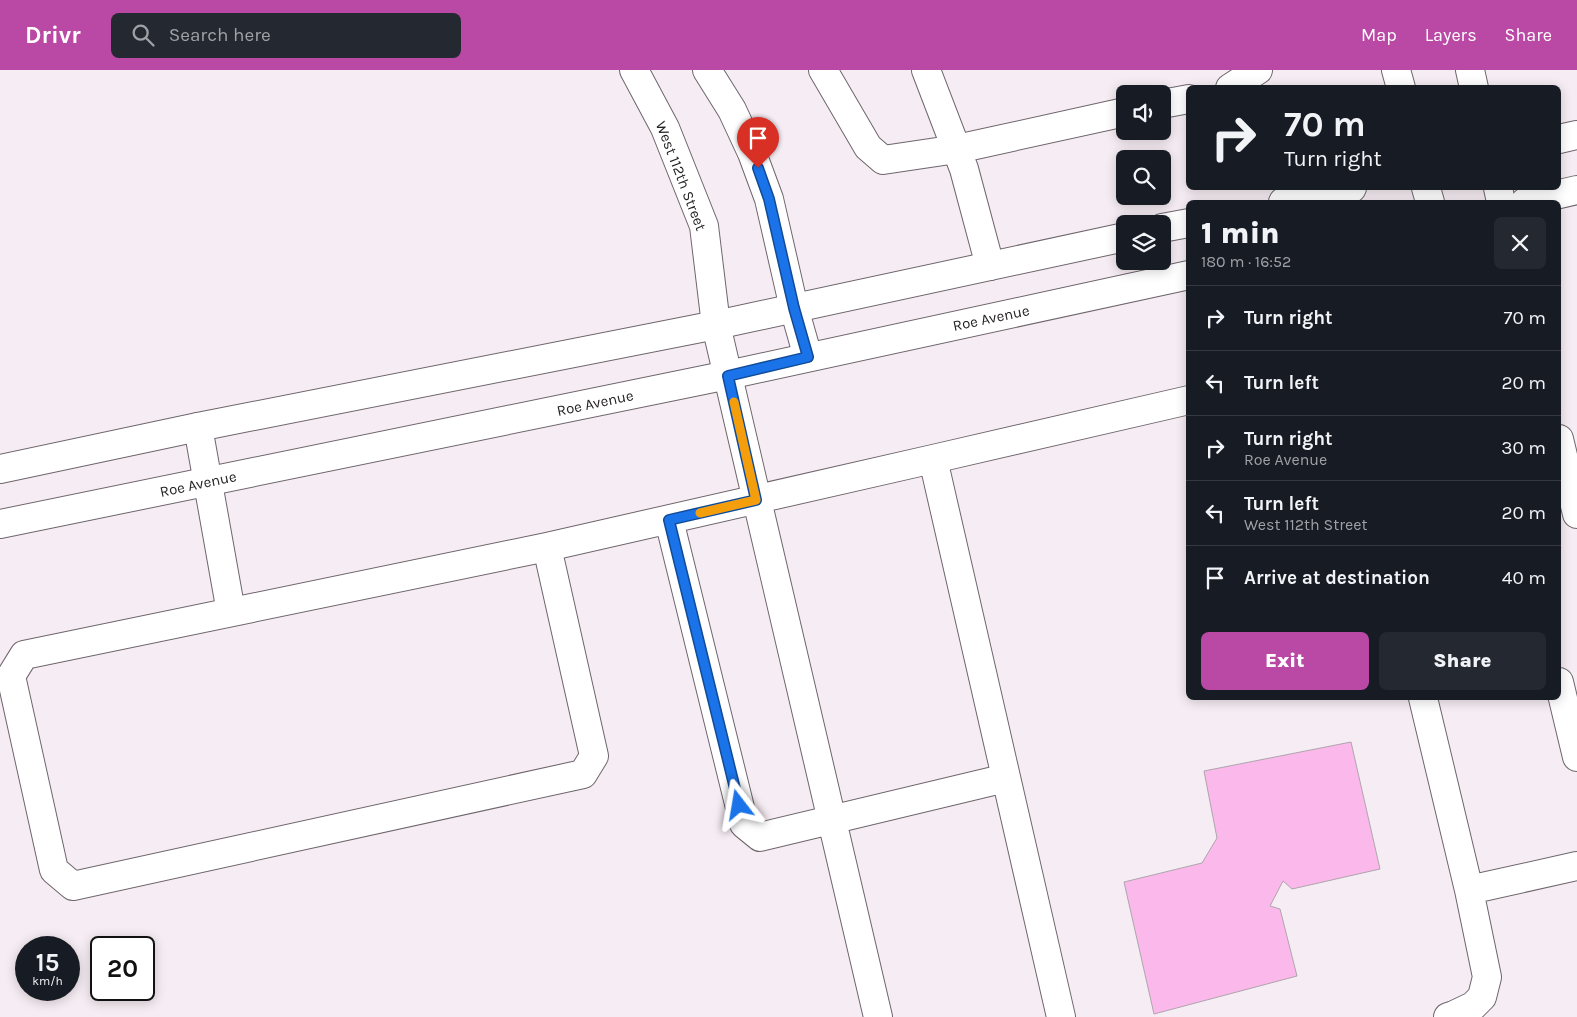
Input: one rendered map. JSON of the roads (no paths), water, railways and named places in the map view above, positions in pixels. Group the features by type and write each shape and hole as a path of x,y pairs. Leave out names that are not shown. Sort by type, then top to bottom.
{"main road":[{"name":"West 112th Street","path":"634,70 665,128 704,226 716,325 878,1017"},
{"path":"706,70 732,110 752,153 769,199 794,308 808,357"},
{"path":"824,70 868,147 883,160 957,149 1116,114"},
{"path":"926,70 964,169 990,266"},
{"path":"1235,85 1258,70"},
{"path":"1396,70 1400,85"},
{"path":"1470,70 1473,85"},
{"path":"1171,102 1186,100"},
{"path":"1561,139 1577,135"},
{"path":"1292,200 1342,190"},
{"path":"1534,200 1577,190"},
{"path":"1171,226 1186,224"},
{"path":"0,469 198,427 716,325 1116,239"},
{"name":"Roe Avenue","path":"0,524 728,376 1186,276"},
{"path":"547,547 594,756 583,774 73,886 54,870 11,676 24,655 547,547 1186,401"},
{"path":"198,427 231,612"},
{"path":"1561,446 1575,498"},
{"path":"933,460 1062,1017"},
{"path":"669,520 744,824 760,837 1006,778"},
{"path":"1561,690 1577,757"},
{"path":"1423,700 1469,890 1487,978 1482,997 1474,1006 1448,1017"},
{"path":"1469,890 1577,866"}]}
